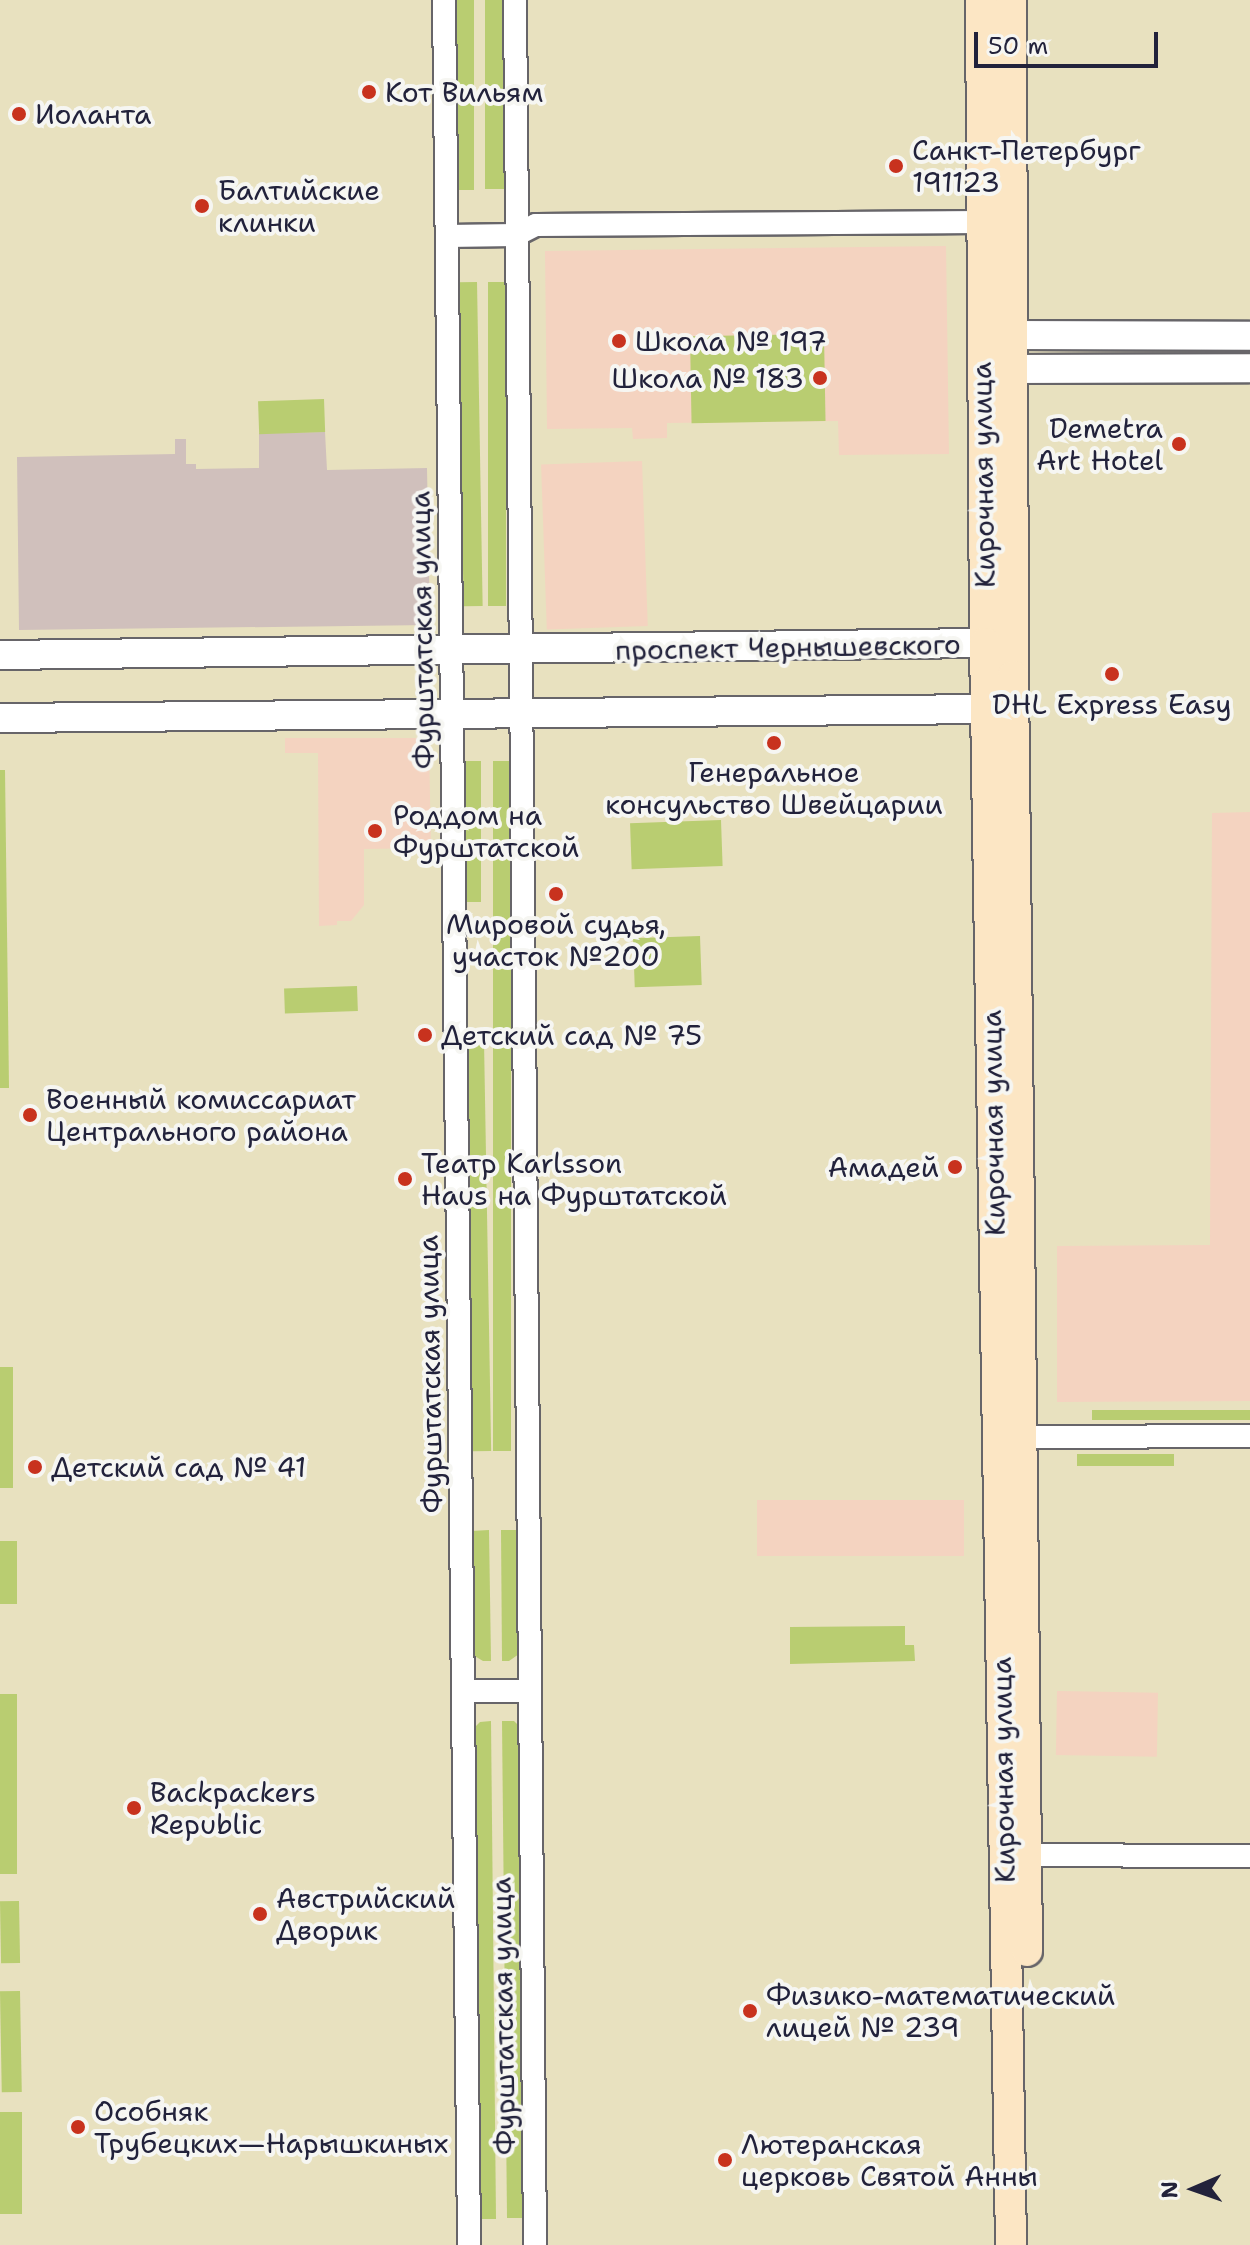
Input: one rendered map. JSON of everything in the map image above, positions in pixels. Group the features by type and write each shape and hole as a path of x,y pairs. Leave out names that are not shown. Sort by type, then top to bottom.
{"main road":[{"name":"Кирочная улица","path":"981,0 986,709 1026,1855 1030,2245"},
{"name":"Кирочная улица","path":"1011,0 1011,2245"}],"street":[{"name":"Фурштатская улица","path":"444,0 469,2245"},
{"name":"Фурштатская улица","path":"515,0 535,2245"},
{"path":"447,236 516,235 536,225 981,222"},
{"path":"982,353 1013,335 1250,336"},
{"path":"982,353 1013,369 1250,368"},
{"name":"проспект Чернышевского","path":"0,655 453,652 985,643 1013,676"},
{"path":"0,718 986,709 1013,676"},
{"path":"1010,1437 1250,1436"},
{"path":"463,1691 530,1691"},
{"path":"1026,1855 1250,1856"}],"shaded area":[{"path":"946,246 949,454 839,455 838,421 667,423 667,438 633,439 632,428 547,429 545,251"},
{"path":"325,432 327,470 427,468 430,625 19,630 17,457 175,454 175,439 186,439 186,464 196,464 196,469 259,468 259,433"},
{"path":"642,461 648,626 547,629 541,465"},
{"name":"Роддом на Фурштатской","path":"285,738 417,738 429,746 431,848 364,849 364,905 351,921 319,926 318,753 285,753"},
{"path":"1250,812 1250,1401 1057,1402 1057,1246 1210,1245 1212,813"},
{"path":"757,1500 964,1500 964,1556 757,1556"},
{"path":"1057,1691 1158,1693 1157,1757 1056,1755"}],"green space":[{"path":"454,0 474,0 474,190 454,190"},
{"path":"485,0 504,0 504,189 485,189"},
{"path":"458,282 477,282 483,606 464,606"},
{"path":"488,282 506,282 506,606 488,606"},
{"path":"824,334 826,421 692,423 690,336"},
{"path":"324,399 325,432 259,434 258,401"},
{"path":"463,761 481,761 481,902 463,902"},
{"path":"493,761 511,761 511,1451 493,1451"},
{"path":"0,770 5,770 9,1088 0,1088"},
{"path":"721,820 723,866 632,869 630,823"},
{"path":"700,936 702,985 635,987 633,938"},
{"path":"357,986 358,1011 285,1014 284,989"},
{"path":"465,1041 484,1041 491,1451 472,1451"},
{"path":"0,1367 13,1367 13,1488 0,1488"},
{"path":"1092,1410 1250,1410 1250,1420 1092,1420"},
{"path":"1077,1454 1174,1454 1174,1466 1077,1466"},
{"path":"489,1530 491,1661 483,1661 473,1655 471,1531"},
{"path":"501,1530 519,1530 519,1654 509,1661 502,1661"},
{"path":"0,1541 17,1541 17,1604 0,1604"},
{"path":"905,1626 905,1645 914,1645 915,1661 790,1664 790,1627"},
{"path":"0,1694 17,1694 17,1874 0,1874"},
{"path":"491,1721 496,2219 478,2219 474,1728 480,1722"},
{"path":"502,1721 514,1721 520,1727 526,2218 507,2218"},
{"path":"0,1901 19,1901 20,1963 1,1963"},
{"path":"0,1991 20,1991 22,2092 2,2092"},
{"path":"0,2112 22,2112 22,2214 0,2214"}],"place":[{"name":"Кот Вильям","path":"369,92"},
{"name":"Иоланта","path":"19,114"},
{"name":"Санкт-Петербург 191123","path":"896,166"},
{"name":"Балтийские клинки","path":"202,206"},
{"name":"Школа № 197","path":"619,341"},
{"name":"Школа № 183","path":"820,378"},
{"name":"Demetra Art Hotel","path":"1179,444"},
{"name":"DHL Express Easy","path":"1112,674"},
{"name":"Генеральное консульство Швейцарии","path":"774,743"},
{"name":"Роддом на Фурштатской","path":"375,831"},
{"name":"Мировой судья, участок №200","path":"556,894"},
{"name":"Детский сад № 75","path":"425,1035"},
{"name":"Военный комиссариат Центрального района","path":"30,1115"},
{"name":"Амадей","path":"955,1167"},
{"name":"Театр Karlsson Haus на Фурштатской","path":"405,1179"},
{"name":"Детский сад № 41","path":"35,1467"},
{"name":"Backpackers Republic","path":"134,1808"},
{"name":"Австрийский Дворик","path":"260,1914"},
{"name":"Физико-математический лицей № 239","path":"750,2011"},
{"name":"Особняк Трубецких—Нарышкиных","path":"78,2127"},
{"name":"Лютеранская церковь Святой Анны","path":"725,2160"}]}
